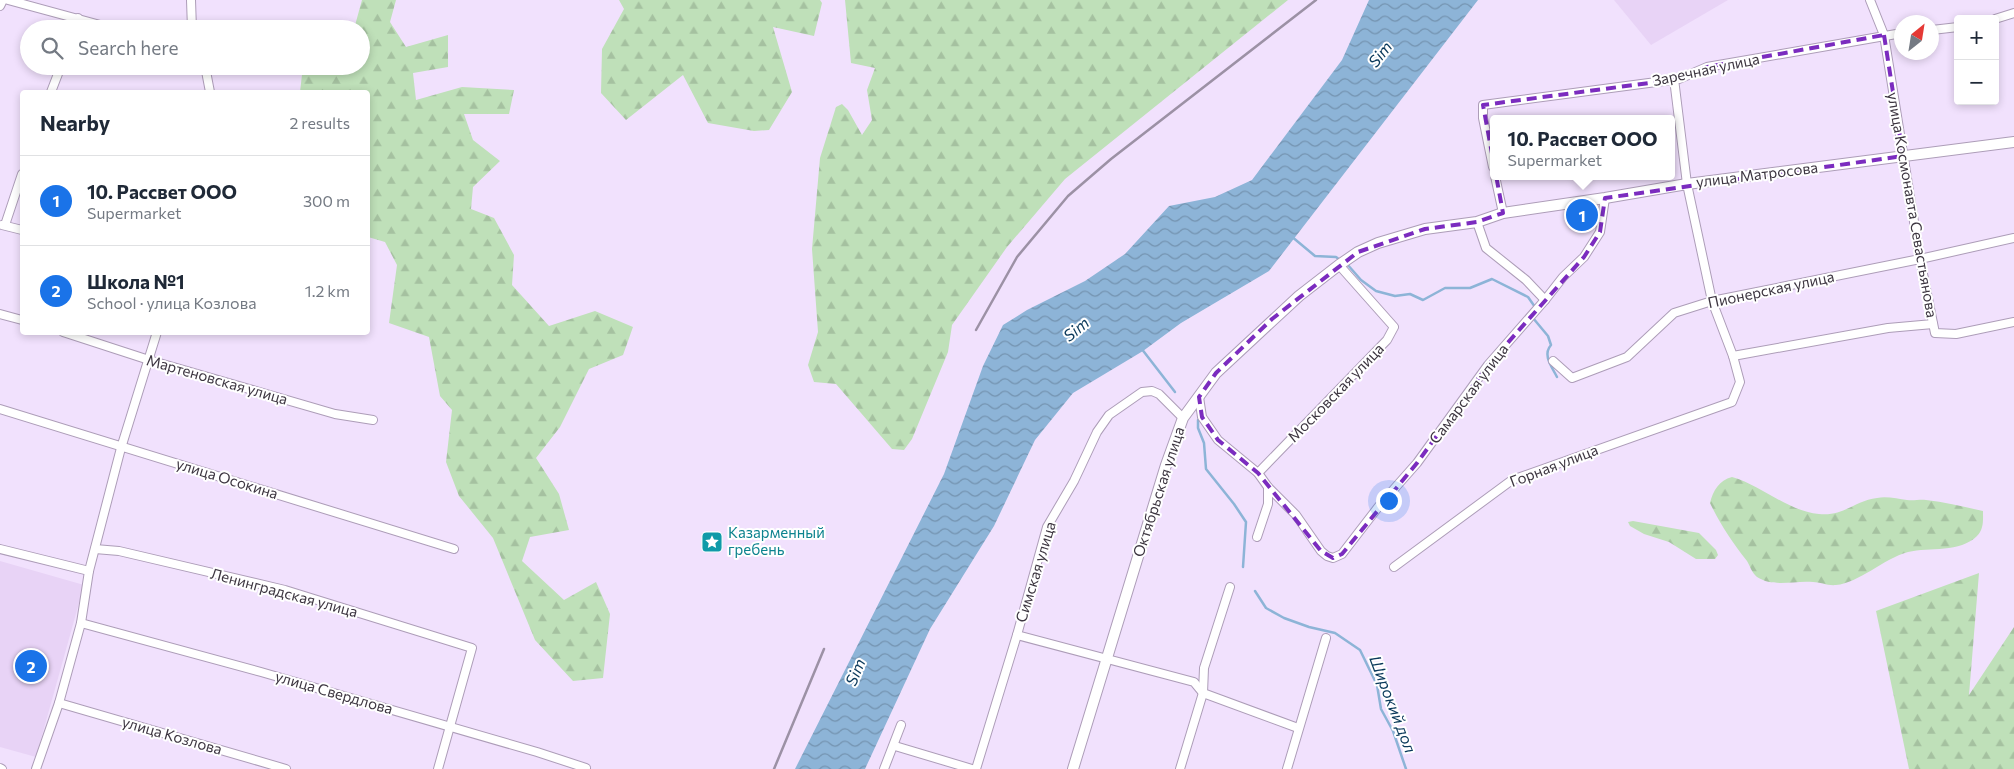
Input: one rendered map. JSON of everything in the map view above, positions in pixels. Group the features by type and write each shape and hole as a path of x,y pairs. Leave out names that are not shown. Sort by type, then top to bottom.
{"main road":[{"name":"улица Матросова","path":"1358,252 1378,243 1424,229 1478,222 1503,212 1605,198 1687,184 2014,142"},
{"name":"Октябрьская улица","path":"1073,769 1166,465 1183,418 1216,373 1236,352 1299,296 1358,252"}],"street":[{"path":"0,6 3,0"},
{"path":"8,0 85,20"},
{"path":"191,0 192,20"},
{"name":"улица Космонавта Севастьянова","path":"1870,0 1884,35 1920,259 1935,333 1956,334 2014,322"},
{"path":"1999,18 2014,13"},
{"path":"1939,29 1954,27"},
{"name":"Заречная улица","path":"1490,152 1483,118 1483,105 1674,79 1707,67 1894,34"},
{"path":"52,90 57,75"},
{"path":"207,75 210,90"},
{"path":"1674,79 1687,184 1712,300 1734,356 1888,328 1933,324"},
{"path":"20,179 3,225 20,229"},
{"path":"1496,180 1503,212"},
{"name":"Самарская улица","path":"1268,487 1296,515 1321,551 1333,558 1342,554 1379,506 1417,463 1488,364 1563,277 1584,257 1600,232 1605,198"},
{"path":"1478,222 1486,248 1526,280 1545,300"},
{"name":"Пионерская улица","path":"1552,361 1572,378 1627,357 1674,313 1712,300 1920,259 2014,238"},
{"name":"Московская улица","path":"1258,473 1387,340 1394,328 1339,265"},
{"path":"0,314 20,319"},
{"name":"Мартеновская улица","path":"72,335 150,360 335,414 373,420"},
{"path":"36,769 59,704 80,623 89,571 121,448 156,335"},
{"name":"Горная улица","path":"1394,567 1512,480 1732,402 1740,382 1734,356"},
{"name":"Симская улица","path":"974,769 1017,635 1047,527 1074,481 1096,432 1108,415 1142,392 1152,391 1159,394 1183,418"},
{"path":"1199,396 1202,417 1218,440 1258,473 1268,487 1268,504 1257,536"},
{"name":"улица Осокина","path":"0,409 121,448 454,549"},
{"path":"0,549 89,571"},
{"name":"Ленинградская улица","path":"95,549 119,551 285,590 472,648 450,727"},
{"path":"1180,769 1203,693 1204,668 1230,587"},
{"name":"улица Свердлова","path":"80,623 261,672 586,768"},
{"path":"1017,635 1194,682 1203,693 1298,728"},
{"path":"1287,769 1326,638"},
{"name":"улица Козлова","path":"59,704 286,769"},
{"path":"884,769 895,746 901,725"},
{"path":"438,769 450,727"},
{"path":"895,746 974,769"}],"highlighted area":[{"path":"1884,35 1903,156 1605,198 1600,232 1584,257 1488,365 1417,463 1342,554 1333,558 1321,551 1258,473 1218,440 1202,417 1199,397 1216,373 1272,319 1358,252 1425,229 1477,222 1503,213 1483,105 1679,79 1707,67"}],"shaded area":[{"path":"1614,0 1728,0 1651,45"},
{"path":"0,561 84,585 36,757 0,747"}],"green space":[{"path":"362,0 396,0 390,22 406,47 448,35 448,67 413,73 416,100 462,87 514,90 509,114 464,114 473,140 500,161 473,187 471,209 494,218 514,255 512,285 549,326 595,311 633,327 623,355 589,369 560,427 536,458 559,494 569,530 530,537 522,561 564,600 596,582 610,614 603,678 573,681 535,640 493,538 459,496 446,462 452,410 440,396 429,337 389,323 397,265 385,242 370,238 370,90 300,90 302,75 370,75 370,20 356,20"},
{"path":"619,0 820,0 822,3 814,36 773,27 792,92 769,130 754,131 708,123 683,75 626,120 601,93 602,49 624,9"},
{"path":"845,0 1288,0 1065,179 1007,247 952,325 948,352 912,439 904,450 892,449 836,384 814,382 808,365 818,332 812,249 820,158 836,107 842,104 848,110 862,135 872,120 867,90 875,68 851,63"},
{"path":"1732,477 1807,512 1819,514 1835,513 1869,499 1889,497 1947,503 1983,511 1983,524 1977,536 1962,545 1908,552 1845,583 1833,585 1816,582 1770,582 1754,574 1722,526 1710,503 1717,487 1727,478"},
{"path":"1633,521 1699,533 1716,550 1718,555 1715,559 1696,559 1669,542 1644,534 1630,526 1628,522"},
{"path":"1979,573 1969,695 2014,627 2014,769 1909,769 1876,611"}],"water":[{"name":"Sim","path":"1369,0 1478,0 1269,271 1181,323 1143,351 1073,393 1035,440 994,526 930,629 865,769 795,769 944,474 983,366 1003,325 1027,310 1085,281 1125,254 1169,206 1215,197 1252,180 1342,60"}],"waterway":[{"path":"1291,236 1315,256 1336,257 1340,260"},
{"path":"1347,264 1361,280 1376,291 1395,296 1410,294 1423,300 1445,288 1470,288 1492,279 1528,297 1535,307 1534,309"},
{"path":"1533,318 1548,336 1551,345 1547,353 1557,377"},
{"path":"1141,348 1175,392"},
{"path":"1198,420 1198,428 1204,443 1206,469 1246,522 1243,567"},
{"name":"Широкий дол","path":"1255,591 1266,608 1284,618 1309,627 1335,633 1360,650 1377,685 1381,709 1393,731 1406,769"}],"railway":[{"path":"976,330 1017,257 1068,196 1111,159 1316,0"},
{"path":"774,769 824,649"}],"place":[{"name":"10. Рассвет ООО","path":"1582,215"},
{"name":"Казарменный гребень","path":"712,542"},
{"name":"Школа №1","path":"31,666"}]}
